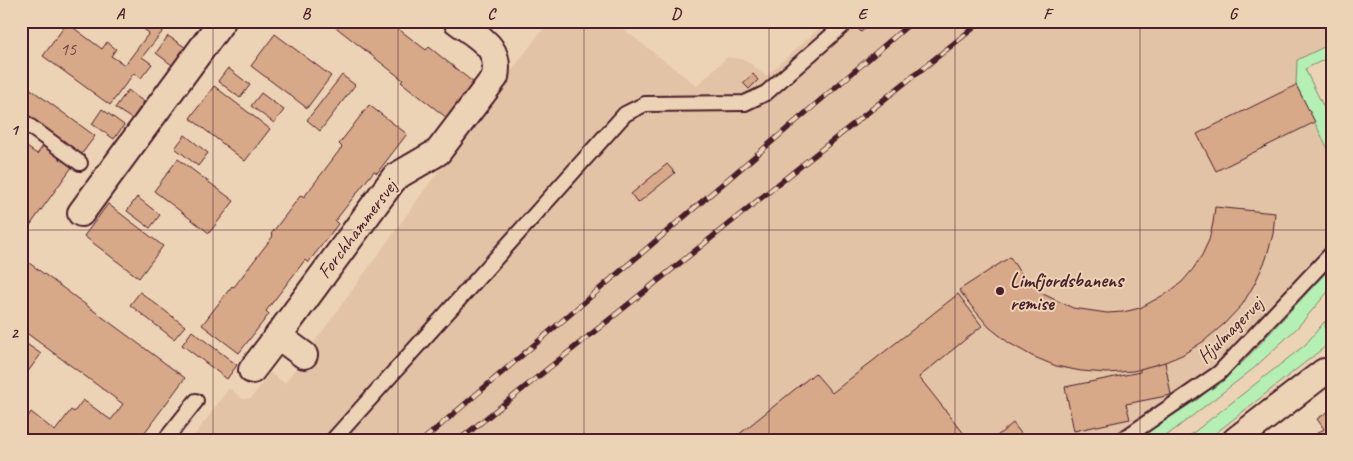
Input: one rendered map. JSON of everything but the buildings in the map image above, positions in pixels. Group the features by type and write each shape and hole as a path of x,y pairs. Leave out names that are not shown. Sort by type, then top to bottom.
{"street":[{"path":"82,213 222,21"},
{"name":"Forchhammersvej","path":"252,370 394,177 438,152 495,77 498,66 495,54 487,45 457,21"},
{"path":"278,336 304,355"},
{"path":"1248,436 1324,372"}],"lane":[{"path":"333,440 625,114 646,104 745,103 766,93 848,21"},
{"path":"21,120 80,163"},
{"name":"Hjulmagervej","path":"1122,440 1219,373 1332,253"},
{"path":"165,440 196,400"}],"shaded area":[{"path":"549,21 613,21 697,86 727,57 746,60 766,76 827,21 1332,21 1332,43 1297,60 1332,130 1332,266 1231,373 1198,399 1135,440 191,440 229,388 243,399 251,398 270,373 285,383"}],"green space":[{"path":"1332,43 1332,56 1305,69 1332,124 1332,157 1296,85 1297,60"},
{"path":"1332,266 1332,287 1297,328 1253,369 1161,440 1135,440 1198,399 1243,362"},
{"path":"1325,321 1326,346 1207,440 1184,440 1305,345"}],"railway":[{"path":"423,440 913,21"},
{"path":"459,440 982,21"}],"place":[{"name":"Limfjordsbanens remise","path":"1000,291"}]}
